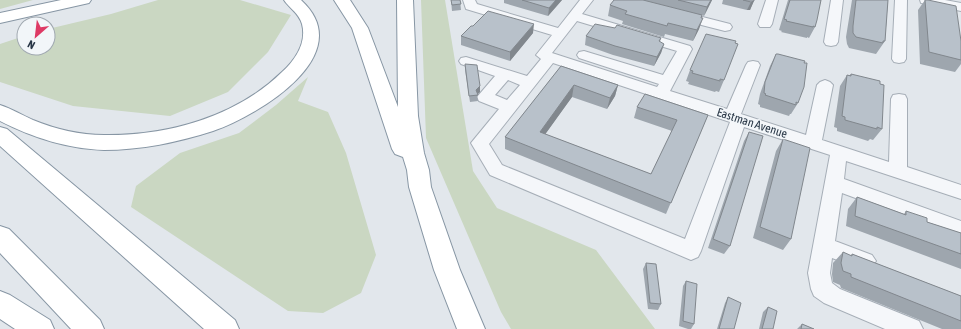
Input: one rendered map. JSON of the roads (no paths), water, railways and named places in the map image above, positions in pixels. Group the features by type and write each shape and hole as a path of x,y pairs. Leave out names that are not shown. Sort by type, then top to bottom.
{"highway":[{"path":"0,17 77,1 90,0"},
{"path":"0,112 30,127 56,136 118,143 175,135 218,121 238,113 258,102 276,89 301,63 312,39 311,28 308,17 300,6 292,0"},
{"path":"342,0 360,28 412,173 420,187"},
{"path":"405,0 408,116 413,153 418,170 420,187 446,270 471,329"},
{"path":"0,134 224,329"},
{"path":"0,236 90,329"},
{"path":"0,304 40,329"}],"street":[{"path":"470,0 471,6 561,33"},
{"path":"587,0 561,33 530,83 480,143 496,170 691,251 753,65"},
{"path":"765,24 772,0"},
{"path":"830,42 837,0"},
{"path":"899,59 901,0"},
{"path":"926,0 961,7"},
{"path":"666,12 725,27"},
{"path":"574,16 685,49 664,88 584,55"},
{"name":"Eastman Avenue","path":"547,56 664,88 736,118 961,192"},
{"path":"466,61 530,83"},
{"path":"505,74 485,97 510,107"},
{"path":"813,143 825,85"},
{"path":"898,171 899,99"},
{"path":"839,152 824,246 818,273 822,289 832,296 911,329"},
{"path":"834,183 961,229"},
{"path":"824,246 882,268"}]}
